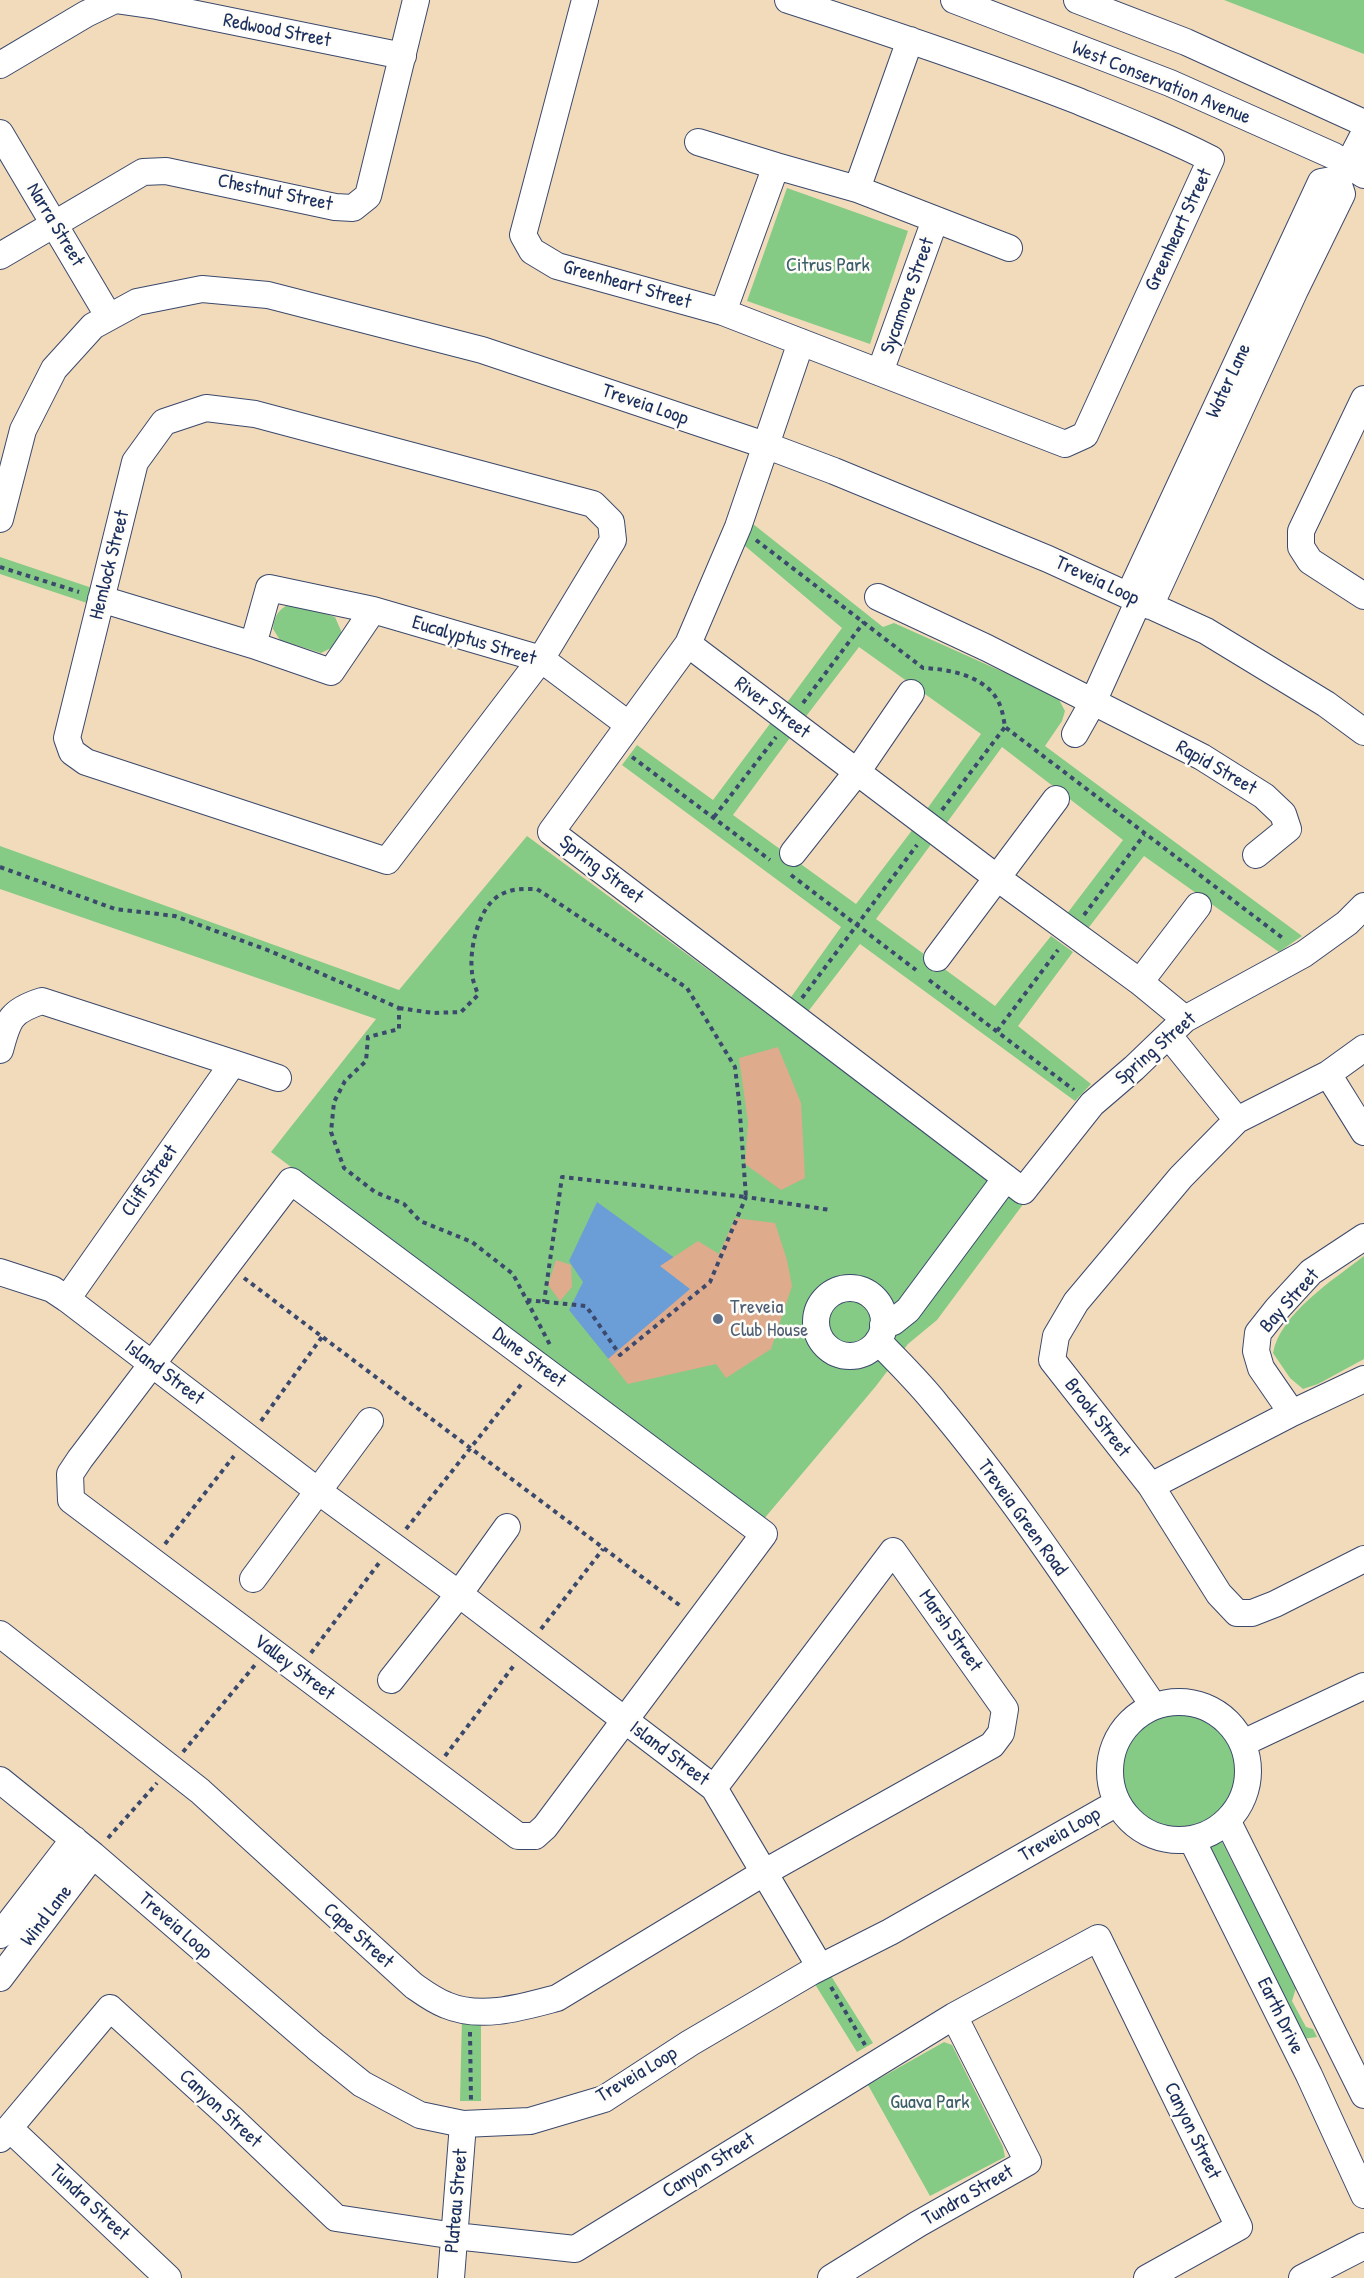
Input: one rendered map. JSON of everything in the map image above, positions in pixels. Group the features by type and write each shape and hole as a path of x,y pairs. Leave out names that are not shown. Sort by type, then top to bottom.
{"street":[{"name":"Redwood Street","path":"0,65 115,0 157,6 403,56"},
{"name":"Chestnut Street","path":"0,256 143,171 166,171 335,207 353,208 368,196 416,0"},
{"name":"Greenheart Street","path":"585,0 523,235 532,251 557,266 723,312 1065,444 1085,435 1211,159 1165,135 1030,82 788,0"},
{"name":"West Conservation Avenue","path":"954,0 1170,83 1334,156 1350,173"},
{"path":"1077,0 1186,42 1364,123"},
{"path":"857,189 910,40"},
{"name":"Narra Street","path":"0,133 109,317"},
{"name":"Water Lane","path":"1139,600 1321,182 1350,173 1364,134"},
{"name":"Sycamore Street","path":"698,142 857,189 1009,248"},
{"path":"723,312 776,166"},
{"name":"Sycamore Street","path":"880,372 935,220"},
{"name":"Treveia Loop","path":"0,519 23,430 54,369 93,326 137,302 202,289 268,295 482,350 765,445 834,471 1027,550 1206,631 1326,704 1364,732"},
{"path":"765,445 801,342"},
{"path":"1364,399 1301,531 1301,547 1310,561 1364,596"},
{"name":"Hemlock Street","path":"206,408 255,414 593,504 611,522 613,540 541,659 387,861 86,762 72,753 67,738 135,462 164,422 206,408"},
{"name":"Spring Street","path":"765,445 738,527 688,644 551,832 791,1012 1000,1186 1023,1191 1092,1104 1177,1027 1304,954 1347,923 1364,906"},
{"name":"Eucalyptus Street","path":"253,645 269,588 373,610 541,659 621,734"},
{"name":"Rapid Street","path":"878,597 987,648 1202,758 1264,796 1283,814 1288,830 1257,855"},
{"path":"101,599 253,645 332,672 373,610"},
{"path":"1075,734 1093,702 1139,600"},
{"name":"River Street","path":"688,644 996,877 1140,982 1177,1027"},
{"path":"784,862 857,772 911,693"},
{"path":"927,969 1056,799"},
{"path":"1140,982 1198,906"},
{"path":"0,1050 8,1022 24,1006 42,1001 278,1078"},
{"path":"1177,1027 1237,1120"},
{"name":"Brook Street","path":"1364,1048 1328,1074 1237,1120 1181,1177 1076,1302 1056,1336 1052,1360 1151,1486 1219,1594 1237,1613 1252,1613 1275,1604 1364,1559"},
{"name":"Cliff Street","path":"67,1299 233,1063"},
{"path":"1328,1074 1364,1132"},
{"name":"Dune Street","path":"152,1363 291,1181 726,1505 764,1534 624,1719"},
{"name":"Treveia Green Road","path":"1000,1186 914,1303 876,1339 937,1404 1002,1489 1083,1601 1147,1709"},
{"name":"Bay Street","path":"1292,1413 1261,1368 1256,1351 1258,1334 1277,1309 1311,1272 1364,1237"},
{"name":"Island Street","path":"0,1272 52,1289 67,1299 318,1491 459,1594 714,1788 820,1967"},
{"name":"Valley Street","path":"152,1363 70,1474 71,1500 142,1555 518,1836 535,1836 545,1827 624,1719"},
{"path":"1151,1486 1292,1413 1364,1379"},
{"path":"253,1579 370,1421"},
{"path":"391,1680 459,1594 507,1527"},
{"name":"Marsh Street","path":"714,1788 893,1551 1005,1709 1001,1733 992,1745 765,1872"},
{"name":"Cape Street","path":"0,1634 200,1791 414,1986 447,2006 481,2012 521,2007 557,1998 765,1872"},
{"path":"1243,1743 1364,1686"},
{"path":"1174,1701 1195,1703 1215,1711 1232,1724 1243,1743 1249,1763 1248,1785 1241,1805 1228,1822 1211,1833 1192,1840 1170,1840 1149,1833 1131,1821 1117,1803 1110,1783 1110,1763 1114,1744 1125,1726 1147,1709 1174,1701"},
{"name":"Treveia Loop","path":"0,1780 84,1847 316,2048 362,2084 420,2115 467,2124 530,2121 604,2099 690,2043 820,1967 890,1932 1117,1803"},
{"name":"Earth Drive","path":"1228,1822 1364,2095"},
{"name":"Earth Drive","path":"1192,1840 1311,2080 1364,2195"},
{"name":"Wind Lane","path":"0,1935 84,1847"},
{"name":"Wind Lane","path":"0,1978 84,1847"},
{"name":"Canyon Street","path":"4,2134 110,2008 230,2117 336,2218 455,2236 575,2249 954,2016 1098,1938 1239,2227 1147,2278"},
{"name":"Tundra Street","path":"831,2278 918,2224 1028,2162 954,2016"},
{"name":"Plateau Street","path":"451,2278 467,2124"},
{"name":"Tundra Street","path":"4,2134 168,2278"},
{"path":"1302,2278 1364,2246"}],"path":[{"path":"738,527 923,668 941,668 969,676 986,686 1001,705 1005,727 1304,954"},
{"path":"0,567 101,599"},
{"path":"791,1012 858,926 1005,727"},
{"path":"621,734 784,862 858,926 927,969 1092,1104"},
{"path":"399,1008 433,1013 461,1012 478,995 471,973 472,942 484,914 498,896 516,889 537,889 687,988 735,1067 746,1197 710,1282 621,1355 586,1306 526,1300"},
{"path":"544,1302 562,1177 746,1197 830,1210"},
{"path":"227,1265 699,1619"},
{"path":"820,1967 876,2064"},
{"path":"467,2124 469,2010"}],"green space":[{"path":"1224,0 1364,0 1364,54"},
{"name":"Citrus Park","path":"787,188 908,231 870,344 747,301"},
{"path":"748,520 883,627 894,623 1057,696 1065,711 1062,721 1045,746 1302,936 1279,952 1144,856 1086,931 1066,915 1123,840 1002,747 946,824 927,809 981,734 859,647 804,719 786,704 842,628 738,540"},
{"path":"0,557 104,592 99,607 0,574"},
{"path":"291,603 335,617 342,633 335,646 321,653 280,640 273,629 275,620 278,613"},
{"path":"772,721 792,735 733,815 856,904 913,829 932,843 876,919 995,1006 1051,936 1073,952 1018,1026 1091,1084 1075,1101 860,944 807,1013 789,1000 841,927 622,765 637,745 713,800"},
{"path":"527,836 1024,1203 937,1320 908,1344 876,1386 763,1520 271,1152 376,1019 0,889 0,846 399,990"},
{"path":"1364,1256 1364,1359 1318,1384 1303,1389 1290,1378 1273,1353 1278,1339 1286,1325 1310,1298"},
{"path":"1179,1713 1202,1718 1221,1730 1233,1749 1238,1772 1233,1795 1221,1814 1202,1826 1179,1831 1156,1826 1137,1814 1125,1795 1120,1772 1125,1749 1137,1730 1156,1718"},
{"path":"1214,1838 1221,1840 1296,1988 1292,2001 1306,2027 1313,2029 1317,2037 1302,2039 1206,1848 1209,1840"},
{"path":"828,1971 873,2043 857,2052 813,1981"},
{"path":"462,2016 481,2020 481,2101 460,2101"},
{"name":"Guava Park","path":"944,2042 952,2045 1003,2147 1005,2157 930,2196 868,2085"}],"water":[{"path":"597,1202 676,1259 701,1294 615,1367 569,1310 583,1282 569,1261"}],"building":[{"path":"778,1047 801,1103 805,1178 781,1190 745,1164 748,1122 739,1058"},
{"name":"Treveia Club House","path":"735,1218 775,1223 787,1260 792,1286 771,1349 726,1378 716,1364 628,1384 608,1359 690,1289 660,1266 698,1241 719,1254"},
{"path":"556,1260 571,1265 572,1287 560,1301 548,1285"}],"place":[{"name":"Treveia Club House","path":"718,1319"}]}
